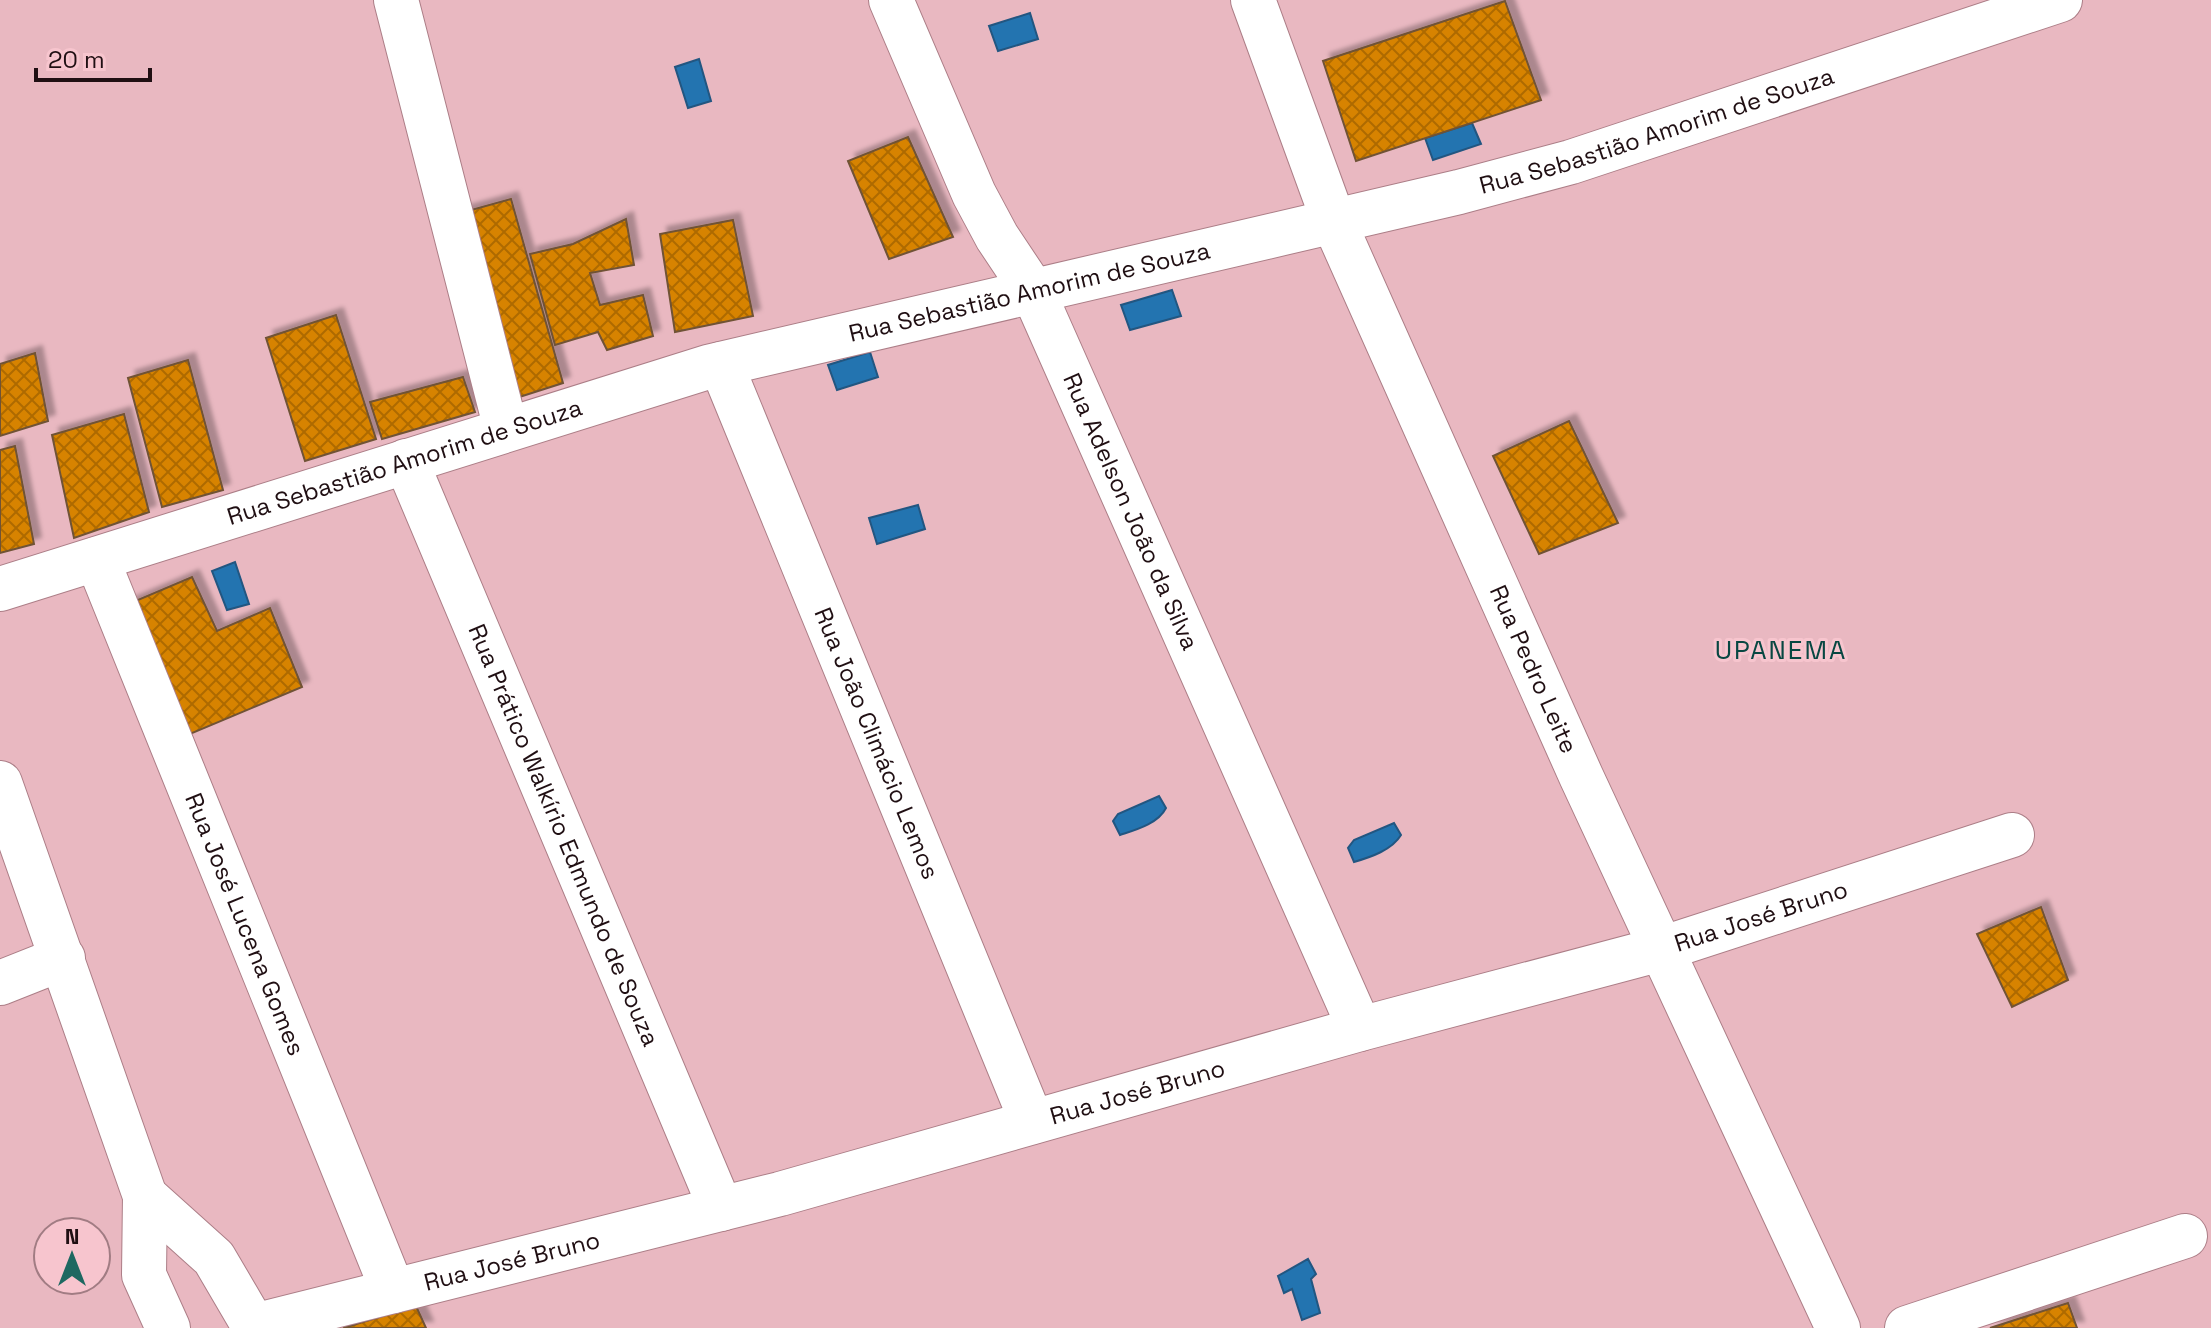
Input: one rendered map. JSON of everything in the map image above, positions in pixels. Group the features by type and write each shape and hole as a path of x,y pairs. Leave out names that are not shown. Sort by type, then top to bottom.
{"street":[{"path":"396,0 506,429"},
{"name":"Rua Adelson João da Silva","path":"891,0 974,194 997,237 1033,291 1360,1029"},
{"name":"Rua Pedro Leite","path":"1253,0 1334,222 1661,949 1838,1328"},
{"name":"Rua Sebastião Amorim de Souza","path":"0,589 721,364 1334,222 1571,162 2060,0"},
{"name":"Rua João Climácio Lemos","path":"721,364 1032,1122"},
{"name":"Rua Prático Walkírio Edmundo de Souza","path":"406,461 721,1209"},
{"name":"Rua José Lucena Gomes","path":"97,559 393,1291"},
{"path":"0,783 145,1196 144,1275 168,1328"},
{"name":"Rua José Bruno","path":"255,1327 721,1209 1360,1029 1661,949 2012,835"},
{"path":"0,983 63,958"},
{"path":"145,1196 214,1258 255,1327"},
{"path":"1907,1328 2185,1236"}],"water":[{"path":"1030,13 1038,39 998,51 989,26"},
{"path":"699,59 711,101 688,108 675,67"},
{"path":"1472,123 1481,144 1433,160 1425,138"},
{"path":"1172,290 1181,316 1130,330 1121,305"},
{"path":"870,352 878,377 837,390 828,365"},
{"path":"918,505 925,529 877,544 869,518"},
{"path":"235,562 249,604 227,610 212,571"},
{"path":"1159,796 1166,808 1158,818 1146,826 1120,835 1113,821 1118,814"},
{"path":"1394,823 1401,835 1392,845 1354,862 1348,848 1354,840"},
{"path":"1308,1259 1316,1274 1311,1279 1320,1313 1302,1320 1292,1289 1284,1293 1278,1276"}],"building":[{"path":"1505,1 1541,100 1356,161 1323,61"},
{"path":"908,137 953,237 889,259 848,161"},
{"path":"511,199 563,383 507,401 457,214"},
{"path":"626,219 634,265 590,273 600,305 643,295 653,336 607,350 598,332 555,345 530,254 573,244"},
{"path":"733,220 753,316 675,332 660,234"},
{"path":"336,315 376,439 305,461 266,338"},
{"path":"35,353 48,421 0,436 0,364"},
{"path":"188,360 223,490 162,507 128,378"},
{"path":"463,377 475,412 382,439 370,402"},
{"path":"124,414 149,512 74,538 52,435"},
{"path":"1569,421 1618,523 1539,554 1493,456"},
{"path":"15,446 34,544 0,553 0,450"},
{"path":"192,577 217,631 270,608 302,687 178,739 126,605"},
{"path":"2041,907 2068,980 2012,1007 1977,934"},
{"path":"2068,1303 2077,1328 1990,1328"},
{"path":"416,1306 426,1328 343,1328"}],"district":[{"name":"UPANEMA","path":"1781,650"}]}
